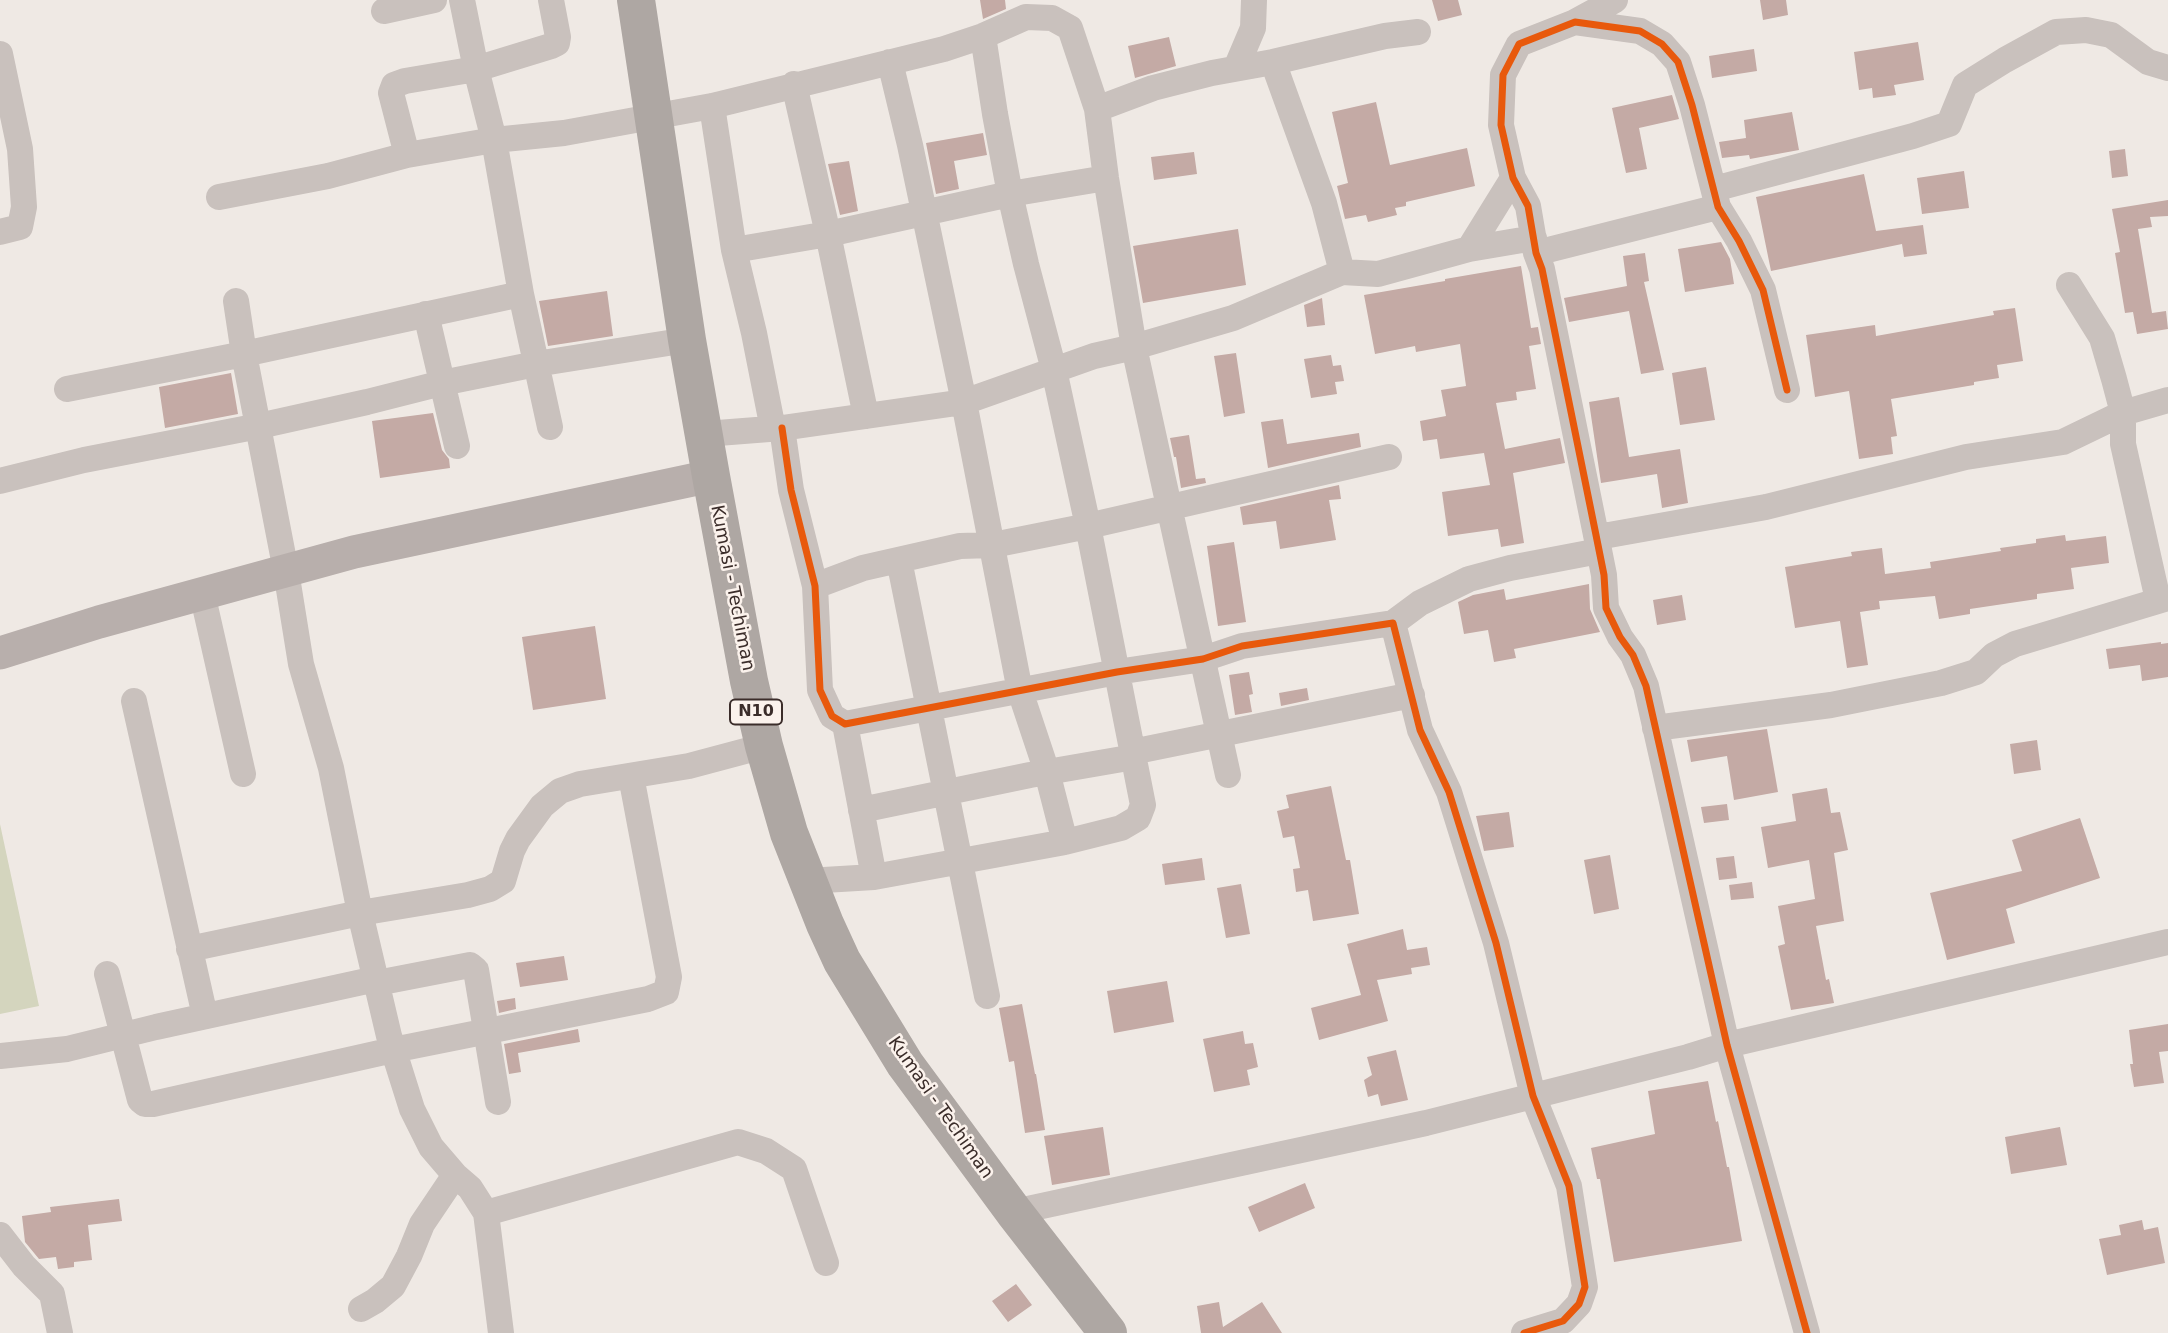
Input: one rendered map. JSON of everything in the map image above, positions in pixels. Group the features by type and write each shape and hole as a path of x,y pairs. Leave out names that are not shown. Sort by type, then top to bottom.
{"highway":[{"name":"Kumasi - Techiman","path":"636,0 711,477 749,681 789,833 842,961 899,1054 1014,1212 1108,1333"}],"main road":[{"path":"0,653 99,622 354,552 711,477"}],"street":[{"path":"384,11 434,0"},
{"path":"462,0 475,69 494,140 521,294 550,427"},
{"path":"407,155 391,93 394,85 475,69 557,43 551,0"},
{"path":"1236,68 1252,28 1254,0"},
{"path":"1615,0 1575,22 1518,44 1503,75 1501,125 1513,178 1528,206 1542,269 1598,543 1606,608 1616,630 1633,655 1646,686 1727,1045 1807,1333"},
{"path":"219,197 328,176 407,155 494,140 564,133 712,106 983,36 1026,17 1052,18 1070,27 1097,108 1134,347 1228,775"},
{"path":"1575,22 1640,31 1662,44 1678,62 1716,197 1763,290 1787,390"},
{"path":"705,434 777,428 964,402 1094,356 1233,318 1342,272 1378,274 1469,249 1535,245 1716,197 1949,124 1965,85 2056,32 2086,30 2111,35 2148,62 2168,68"},
{"path":"1097,108 1153,88 1236,68 1385,36 1418,32"},
{"path":"807,881 874,877 1065,842 1121,828 1138,818 1143,805 1088,526 1054,370 1010,194 983,36"},
{"path":"0,54 20,149 24,207 20,226 0,232"},
{"path":"890,62 964,402 1020,691 1047,772 1065,842"},
{"path":"1273,62 1324,203 1342,272"},
{"path":"794,84 866,416"},
{"path":"712,106 734,250 815,586 820,690 832,716 845,724 1116,672 1203,659 1242,646 1393,623 1420,603 1469,579 1598,543 1609,535 1766,507 1966,457 2063,442 2123,413 2168,400"},
{"path":"734,250 828,234 1010,194 1106,178"},
{"path":"1469,249 1513,178"},
{"path":"1655,728 1831,705 1941,683 1976,672 1994,655 2015,643 2163,599 2123,444 2123,413 2102,338 2069,285"},
{"path":"67,390 521,294"},
{"path":"236,301 301,664 331,768 360,913 393,1050 412,1108 432,1147 455,1175 470,1188 486,1213 501,1333"},
{"path":"426,314 457,446"},
{"path":"0,481 84,460 259,426 442,383 688,340"},
{"path":"815,586 863,568 960,545 993,545 1088,526 1389,457"},
{"path":"899,560 987,996"},
{"path":"202,593 243,774"},
{"path":"1393,623 1420,730 1449,792 1496,943 1534,1096 1569,1186 1585,1287 1580,1304 1563,1321 1524,1333"},
{"path":"861,810 1133,754 1219,733 1412,695"},
{"path":"134,701 205,1016"},
{"path":"845,724 874,877"},
{"path":"189,949 490,889 503,881 518,839 542,806 560,791 580,784 690,766 764,746"},
{"path":"107,974 140,1100 145,1104 393,1050 649,999 666,992 669,977 631,776"},
{"path":"1014,1212 1426,1123 1676,1061 1727,1045 2168,942"},
{"path":"0,1056 66,1049 205,1016 470,965 476,970 498,1102"},
{"path":"486,1213 738,1142 766,1151 794,1169 826,1263"},
{"path":"361,1309 393,1286 422,1224 455,1175"},
{"path":"0,1236 24,1266 52,1294 60,1333"}],"green space":[{"path":"0,824 39,1006 0,1014"}],"building":[{"path":"980,0 1005,0 1006,9 983,19"},
{"path":"1432,0 1458,0 1462,15 1438,21"},
{"path":"1760,0 1786,0 1788,15 1763,20"},
{"path":"1169,37 1176,66 1135,78 1128,46"},
{"path":"1918,42 1924,80 1894,85 1896,95 1873,98 1872,88 1859,90 1854,52"},
{"path":"1754,49 1757,71 1712,78 1709,56"},
{"path":"1672,95 1679,119 1639,128 1647,169 1626,173 1612,108"},
{"path":"1376,102 1390,165 1467,148 1475,186 1406,202 1406,206 1395,208 1397,215 1368,222 1366,215 1345,219 1337,186 1348,183 1332,112"},
{"path":"1792,112 1799,150 1750,159 1749,155 1722,158 1719,142 1746,138 1744,120"},
{"path":"983,133 987,155 954,161 959,189 936,194 926,143"},
{"path":"2125,149 2128,176 2112,178 2109,151"},
{"path":"1194,152 1197,174 1154,180 1151,157"},
{"path":"849,161 858,211 840,215 828,164"},
{"path":"1964,171 1969,208 1922,214 1917,178"},
{"path":"1864,174 1876,231 1923,225 1927,254 1904,257 1902,244 1771,271 1756,197"},
{"path":"2168,200 2168,216 2150,217 2152,227 2138,229 2152,313 2166,311 2168,329 2137,334 2133,312 2125,313 2115,253 2120,252 2112,209"},
{"path":"1238,229 1246,285 1143,303 1133,246"},
{"path":"1721,242 1730,259 1734,284 1685,292 1678,249"},
{"path":"1645,253 1649,281 1644,282 1664,370 1641,374 1629,311 1569,322 1564,298 1627,286 1623,256"},
{"path":"1521,266 1531,328 1538,327 1541,344 1529,346 1536,389 1516,392 1517,400 1496,403 1505,449 1560,438 1565,463 1513,473 1524,543 1501,547 1498,529 1448,536 1442,492 1490,485 1484,453 1440,459 1437,439 1423,441 1420,421 1446,416 1441,390 1466,386 1460,344 1416,352 1415,346 1375,354 1364,295"},
{"path":"607,291 613,336 548,346 539,301"},
{"path":"1322,298 1325,325 1307,327 1304,305"},
{"path":"2015,308 2023,361 1997,365 1999,378 1891,399 1897,436 1891,437 1893,454 1859,459 1849,391 1815,397 1806,335 1875,325 1876,336 1994,315 1993,311"},
{"path":"1236,353 1245,413 1224,417 1214,356"},
{"path":"1331,355 1333,366 1341,365 1344,381 1335,382 1337,394 1311,398 1304,359"},
{"path":"1706,367 1715,420 1680,425 1672,373"},
{"path":"231,373 238,414 165,428 159,387"},
{"path":"1619,397 1629,457 1680,449 1688,503 1662,508 1657,474 1601,483 1589,402"},
{"path":"433,413 442,450 449,459 450,468 380,478 372,421"},
{"path":"1283,419 1287,444 1359,433 1361,447 1268,468 1261,422"},
{"path":"1189,435 1196,479 1205,478 1206,483 1181,488 1170,438"},
{"path":"1339,485 1341,499 1329,500 1336,540 1280,549 1276,521 1243,525 1240,507"},
{"path":"2065,535 2066,541 2106,536 2109,563 2071,568 2074,589 2037,594 2037,599 1970,609 1970,614 1939,619 1935,596 1879,601 1880,609 1860,612 1868,665 1847,668 1840,621 1795,628 1785,567 1882,548 1885,574 1931,568 1930,562 2001,551 2000,548 2036,543 2036,539"},
{"path":"1234,542 1246,622 1218,626 1207,546"},
{"path":"1589,584 1590,609 1600,632 1514,649 1516,658 1494,662 1488,630 1464,634 1458,602 1473,595 1504,589 1506,600"},
{"path":"1682,595 1686,620 1657,625 1653,600"},
{"path":"595,626 606,699 533,710 522,637"},
{"path":"2168,643 2168,677 2142,681 2140,665 2109,669 2106,649"},
{"path":"1249,672 1253,694 1249,695 1252,712 1235,715 1229,675"},
{"path":"1307,688 1309,700 1281,706 1279,693"},
{"path":"1767,729 1778,792 1734,800 1727,756 1691,762 1687,740"},
{"path":"2037,740 2041,770 2014,774 2010,744"},
{"path":"1331,786 1346,860 1350,860 1359,914 1313,921 1308,890 1296,892 1293,869 1300,868 1294,836 1283,838 1277,811 1289,808 1286,795"},
{"path":"1827,788 1831,813 1840,812 1848,850 1834,853 1844,921 1816,926 1826,980 1829,979 1834,1003 1791,1010 1778,946 1785,944 1778,906 1815,899 1809,860 1768,868 1761,827 1796,821 1792,794"},
{"path":"1727,804 1729,820 1704,823 1701,807"},
{"path":"1509,812 1514,847 1484,851 1476,816"},
{"path":"2080,818 2100,878 2006,909 2015,943 1947,960 1930,893 2022,871 2012,840"},
{"path":"1610,855 1619,909 1594,914 1584,860"},
{"path":"1734,856 1737,878 1719,880 1716,858"},
{"path":"1202,858 1205,880 1165,885 1162,864"},
{"path":"1752,882 1754,898 1731,900 1729,885"},
{"path":"1241,884 1250,934 1226,938 1217,888"},
{"path":"1403,929 1407,950 1427,947 1430,965 1411,968 1412,974 1377,980 1388,1021 1319,1040 1311,1008 1361,995 1347,944"},
{"path":"564,956 568,980 520,987 516,963"},
{"path":"1167,981 1174,1022 1114,1033 1107,991"},
{"path":"515,998 516,1009 499,1013 497,1001"},
{"path":"1022,1004 1045,1130 1025,1133 1014,1061 1009,1062 999,1008"},
{"path":"2168,1024 2168,1051 2159,1052 2164,1083 2134,1087 2129,1030"},
{"path":"578,1029 580,1042 518,1053 521,1072 509,1074 504,1044"},
{"path":"1243,1031 1245,1044 1253,1043 1258,1067 1247,1070 1250,1085 1214,1092 1203,1039"},
{"path":"1396,1050 1408,1100 1381,1106 1378,1094 1368,1097 1364,1080 1372,1075 1367,1057"},
{"path":"1708,1081 1729,1167 1742,1241 1614,1262 1600,1179 1597,1179 1591,1148 1655,1134 1648,1091"},
{"path":"1103,1127 1110,1175 1052,1185 1044,1136"},
{"path":"2060,1127 2067,1165 2011,1174 2005,1137"},
{"path":"1305,1183 1315,1208 1259,1232 1248,1207"},
{"path":"119,1199 122,1221 88,1225 92,1260 74,1262 74,1267 58,1269 56,1257 39,1259 25,1242 22,1216 51,1212 50,1207"},
{"path":"2142,1220 2144,1230 2158,1227 2165,1263 2107,1275 2099,1239 2121,1235 2119,1225"},
{"path":"1016,1284 1032,1305 1008,1322 992,1301"},
{"path":"1219,1302 1223,1327 1262,1302 1282,1333 1201,1333 1197,1306"}],"cycle path":[{"path":"1787,390 1763,290 1739,241 1718,207 1678,62 1662,44 1640,31 1575,22 1519,44 1503,75 1501,125 1513,178 1528,206 1536,253 1542,269 1604,575 1606,608 1620,637 1633,655 1646,686 1727,1045 1807,1333"},
{"path":"782,428 791,490 815,586 820,690 832,716 845,724 1117,672 1203,659 1242,646 1393,623 1420,730 1449,792 1496,943 1533,1096 1569,1186 1585,1287 1579,1304 1563,1321 1524,1333"}]}
